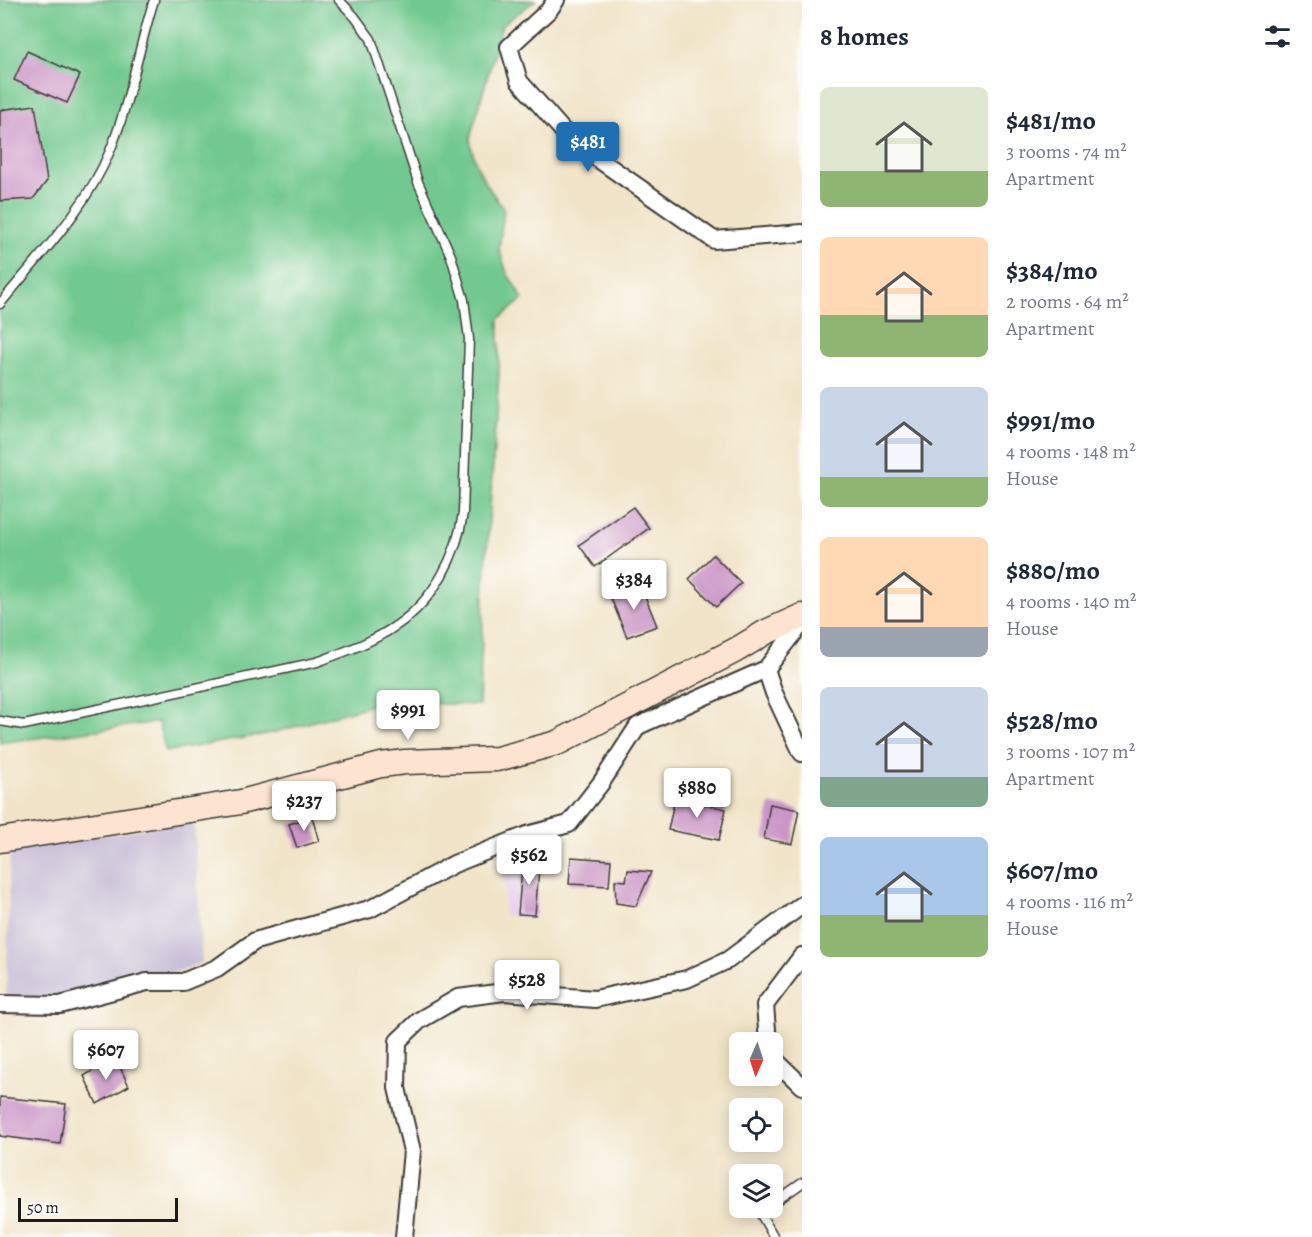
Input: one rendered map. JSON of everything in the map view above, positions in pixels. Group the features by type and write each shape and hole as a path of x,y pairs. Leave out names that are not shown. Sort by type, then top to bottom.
{"main road":[{"path":"0,840 241,802 381,765 497,759 529,751 566,738 736,650 766,632 802,616"}],"street":[{"path":"556,0 549,10 508,47 519,81 571,140 714,240 802,233"},
{"path":"0,1004 60,1005 147,982 183,982 217,968 255,941 370,909 454,864 527,835 569,824 601,783 638,726 766,669 802,623"},
{"path":"766,669 774,693 802,753"},
{"path":"404,1237 412,1151 397,1088 398,1041 420,1020 458,998 504,992 595,999 687,980 728,960 802,905"},
{"path":"767,1032 765,1005 802,956"},
{"path":"783,1068 802,1086"}],"lane":[{"path":"0,304 74,213 109,153 120,125 153,0"},
{"path":"0,721 24,725 190,688 317,663 346,652 398,625 429,594 444,572 460,533 463,513 469,339 464,300 451,256 418,182 371,39 339,0"},
{"path":"783,1196 802,1183"},
{"path":"763,1218 774,1237"}],"shaded area":[{"path":"194,821 202,963 101,997 6,1002 10,850"},
{"path":"539,848 537,919 504,915 505,861"}],"green space":[{"path":"0,0 536,0 502,25 470,138 478,167 504,210 499,249 507,273 523,299 499,319 499,373 479,705 383,702 272,733 166,752 158,722 0,743"}],"building":[{"path":"27,51 80,75 67,103 14,80"},
{"path":"35,105 47,181 33,199 0,201 0,110"},
{"path":"633,507 649,528 595,567 579,545"},
{"path":"713,555 741,583 716,607 689,579"},
{"path":"640,584 657,626 627,637 610,596"},
{"path":"675,798 726,809 719,840 668,830"},
{"path":"770,804 799,810 792,844 764,839"},
{"path":"312,817 319,841 297,848 289,824"},
{"path":"523,856 540,857 535,915 518,914"},
{"path":"571,857 611,860 609,886 569,884"},
{"path":"628,870 651,872 636,906 616,903 615,880 626,881"},
{"path":"115,1057 129,1086 97,1104 84,1076"},
{"path":"0,1097 66,1104 60,1144 0,1136"}]}
